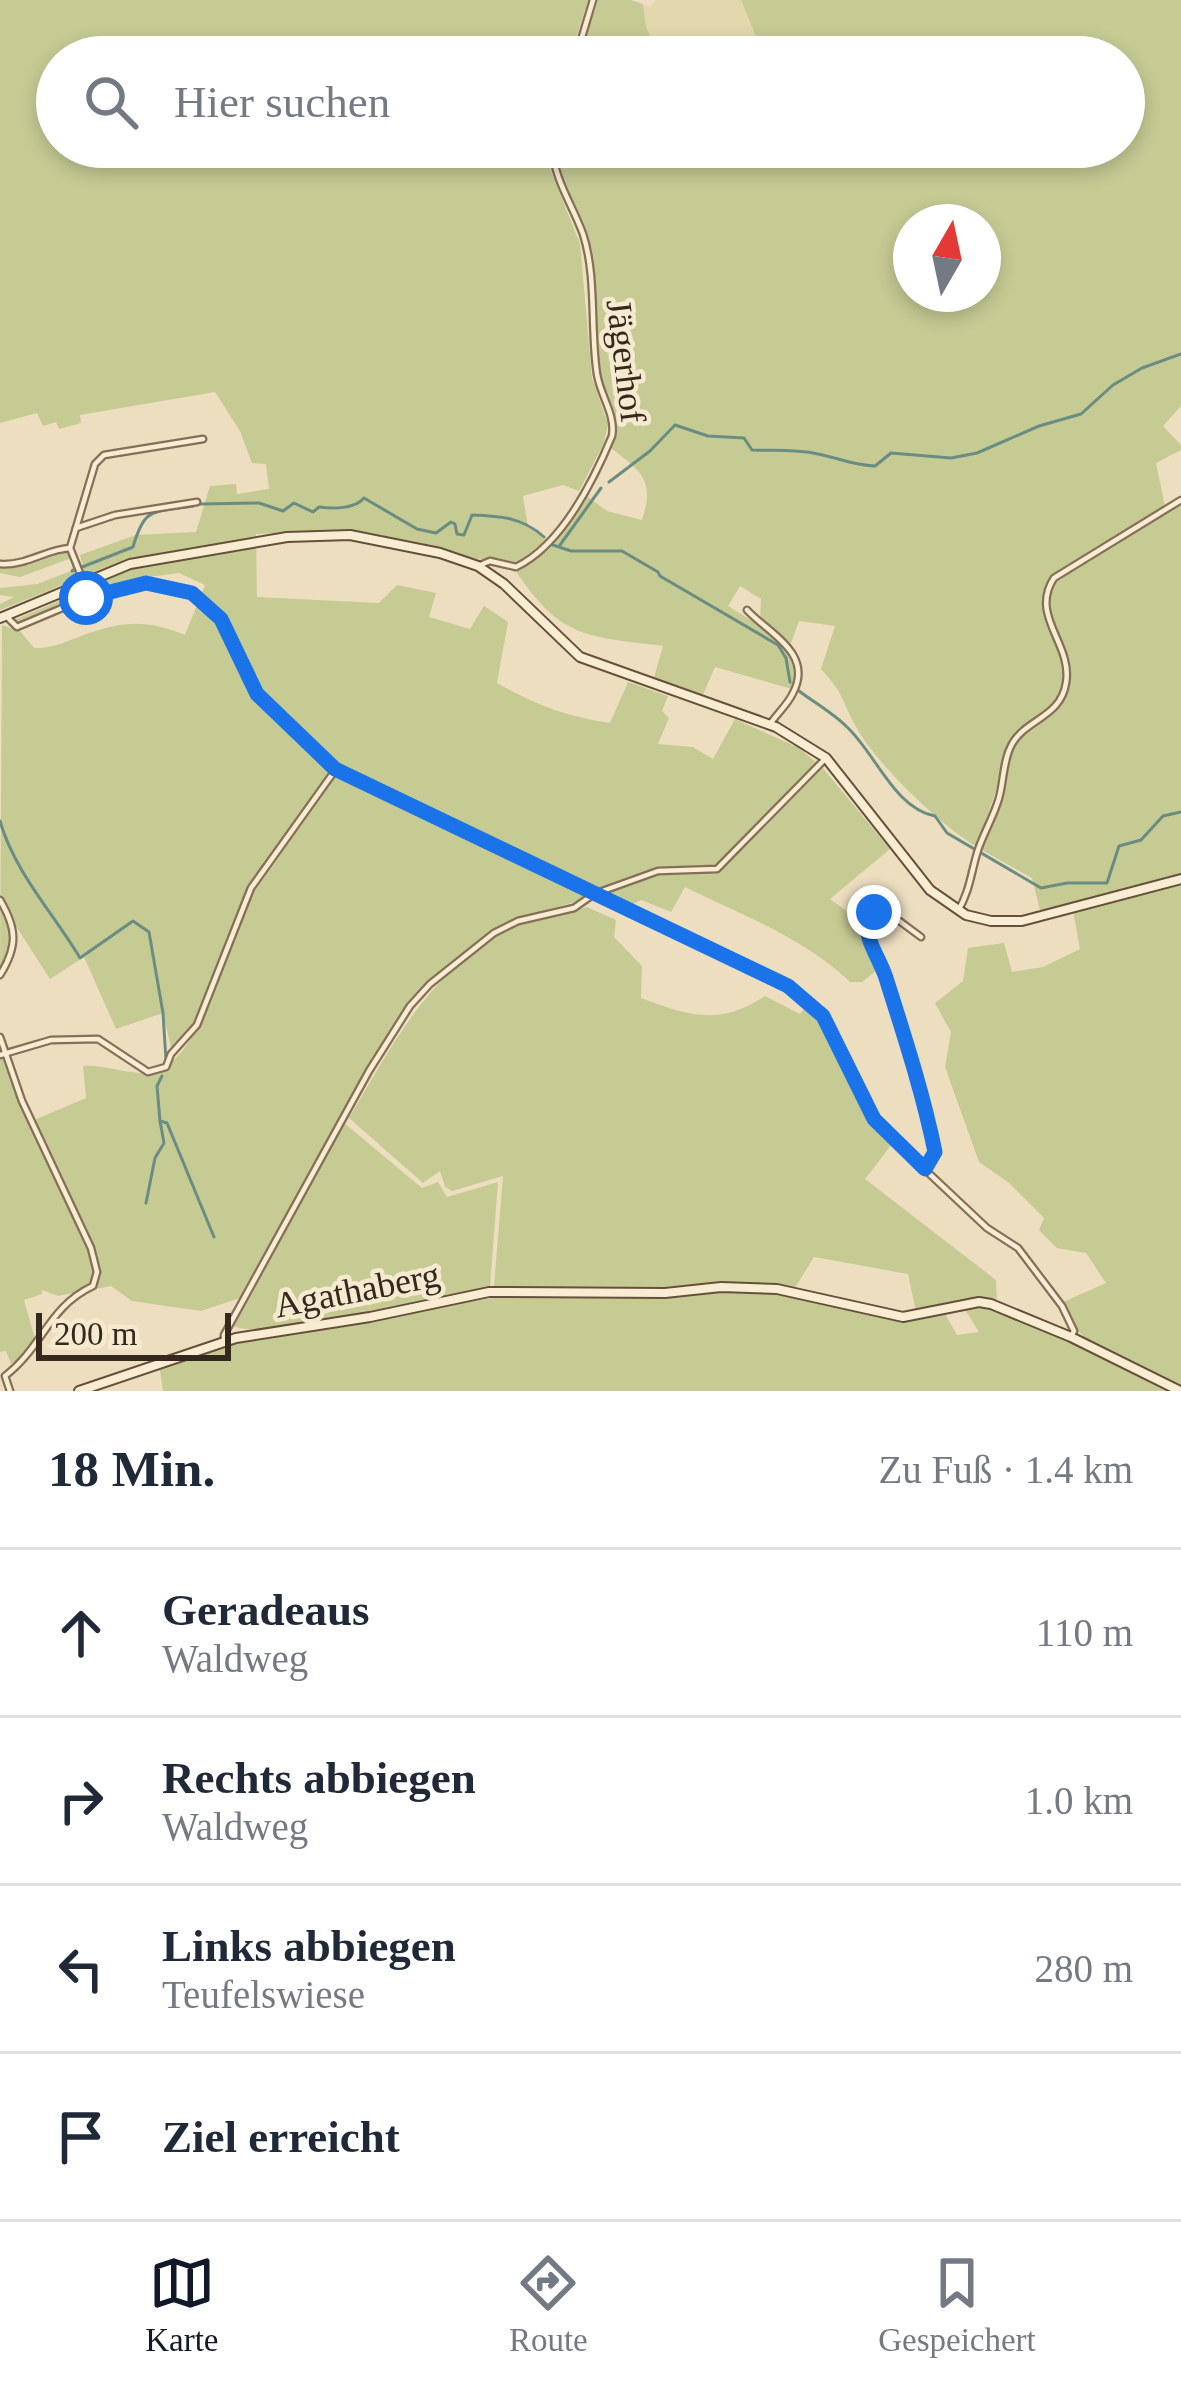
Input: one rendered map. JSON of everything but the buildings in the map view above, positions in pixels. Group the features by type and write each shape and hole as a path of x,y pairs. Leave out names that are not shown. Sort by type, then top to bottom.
{"main road":[{"path":"3,617 130,564 179,554 327,534 401,545 478,566 504,584 580,657 793,734 826,758 930,890 958,911 991,921 1022,921 1181,879"},
{"name":"Agathaberg","path":"79,1391 224,1341 489,1292 665,1293 721,1286 777,1289 903,1317 985,1303 1072,1337 1180,1391"}],"street":[{"path":"582,36 593,0"},
{"name":"Jägerhof","path":"478,566 493,561 516,567 533,556 567,518 612,436 614,425 598,383 594,355 584,237 553,168"},
{"path":"84,583 70,548 94,464 104,455 203,439"},
{"path":"958,911 968,894 1012,743 1055,708 1066,688 1067,670 1044,608 1046,591 1054,578 1181,500"},
{"path":"76,528 116,514 197,502"},
{"path":"0,564 39,559 70,548"},
{"path":"3,617 17,627 86,598 137,584 192,593 221,619 257,694 335,769 788,986 812,1005 831,1030 874,1119 987,1228 1018,1248 1062,1306 1074,1331 1072,1337"},
{"path":"747,610 790,646 797,671 793,694 770,724"},
{"path":"224,1341 342,1118 410,1006 430,984 494,933 518,921 574,908 594,894 658,871 717,869 826,758"},
{"path":"4,1055 51,1040 95,1039 148,1072 160,1072 197,1024 251,888 335,769"},
{"path":"0,900 15,932 15,944 0,975"},
{"path":"921,937 886,911 874,912 866,920 929,1120 935,1152 925,1169"},
{"path":"0,1037 22,1101 92,1248 97,1273 93,1286 70,1297 22,1364 5,1376 10,1391"}],"shaded area":[{"path":"656,0 741,0 755,36 650,36 642,4 650,7"}],"green space":[{"path":"0,0 588,0 577,36 36,36 36,168 550,168 580,244 592,378 608,424 604,443 579,491 563,485 523,496 528,527 546,540 516,564 492,557 475,560 345,530 256,534 257,597 379,603 397,585 436,593 429,617 470,629 484,606 508,622 497,683 526,698 610,723 628,682 668,696 662,711 669,718 658,744 693,747 713,759 735,719 799,748 817,763 719,866 657,869 594,891 336,766 250,678 245,684 254,695 332,770 249,888 203,1009 172,1052 163,1013 116,1029 84,957 50,979 14,923 15,944 0,975 2,625 20,631 34,648 121,625 158,626 185,635 205,585 179,573 133,579 20,624 12,621 89,588 80,555 136,535 196,532 210,486 236,484 237,494 269,489 266,464 252,463 240,431 215,392 80,415 81,423 59,429 56,422 43,426 37,413 0,423"},
{"path":"598,0 643,4 650,36 586,36"},
{"path":"741,0 1181,0 1181,406 1163,426 1181,450 1156,463 1165,507 1181,500 1181,1388 1093,1345 1076,1329 1063,1302 1106,1283 1086,1253 1057,1248 1039,1230 1044,1218 1009,1183 979,1162 945,1067 951,1032 935,1003 963,981 968,948 1004,943 1012,972 1043,967 1080,949 1072,905 1041,914 1032,878 982,850 1006,775 997,787 977,847 910,792 855,725 821,669 835,626 799,621 791,643 760,621 761,599 740,586 728,606 765,629 785,649 794,674 792,689 715,667 702,697 653,681 663,646 594,636 561,622 515,570 559,535 584,494 607,511 642,520 646,506 643,478 611,448 616,430 601,379 590,252 560,168 1145,168 1145,36 756,36"},
{"path":"69,550 77,575 75,580 0,610 0,604 14,597 0,595 0,588 37,584 71,571 73,564 69,559 20,577 0,573 0,565 40,561"},
{"path":"822,767 890,849 830,899 862,928 876,956 880,968 862,982 850,982 793,940 685,887 671,912 641,900 629,906 601,893 658,873 720,872"},
{"path":"337,773 587,894 579,901 494,930 411,998 365,1070 243,1297 201,1311 132,1301 111,1286 58,1296 42,1290 24,1300 35,1339 26,1355 11,1364 6,1351 0,1352 0,1056 7,1055 32,1121 86,1098 83,1066 137,1073 165,1068 196,1030 254,886"},
{"path":"587,907 616,920 614,937 642,966 641,998 704,1015 733,1011 765,996 800,1014 807,1005 820,1018 869,1115 892,1144 865,1179 996,1280 997,1303 978,1305 999,1309 1175,1391 163,1391 159,1364 224,1341 493,1298 503,1176 452,1191 445,1187 440,1171 423,1183 349,1118 412,1016 450,972 509,928","holes":["814,1257 908,1274 916,1312 977,1305 964,1308 979,1332 957,1335 944,1312 903,1320 762,1291 793,1291"]},
{"path":"343,1122 422,1188 438,1182 447,1197 498,1182 490,1287 320,1324 233,1326"}],"waterway":[{"path":"609,482 675,425 708,436 744,438 752,450 810,452 875,466 891,453 951,458 977,453 1081,414 1113,385 1181,354"},
{"path":"560,545 601,488"},
{"path":"200,504 259,503 283,511 294,503 313,512 319,507 349,506 364,498 417,529 436,533 451,522 457,534 464,535 472,515 482,515 519,522 544,537"},
{"path":"72,571 133,547 142,524 152,514 193,506"},
{"path":"553,545 571,551 622,551 778,645 790,682"},
{"path":"799,691 847,727 908,803 935,816 947,833 1041,888 1107,883 1119,846 1141,840 1163,816 1181,812"},
{"path":"0,821 24,874 80,958 133,921 149,932 166,1060"},
{"path":"162,1076 157,1086 160,1121 167,1123 214,1237"},
{"path":"146,1203 155,1158 164,1143 160,1121"}],"route":[{"path":"86,598 146,583 192,593 221,619 257,694 335,769 788,986 823,1016 874,1119 925,1169 935,1152 929,1120 879,956 866,929 867,916 874,912"}]}
